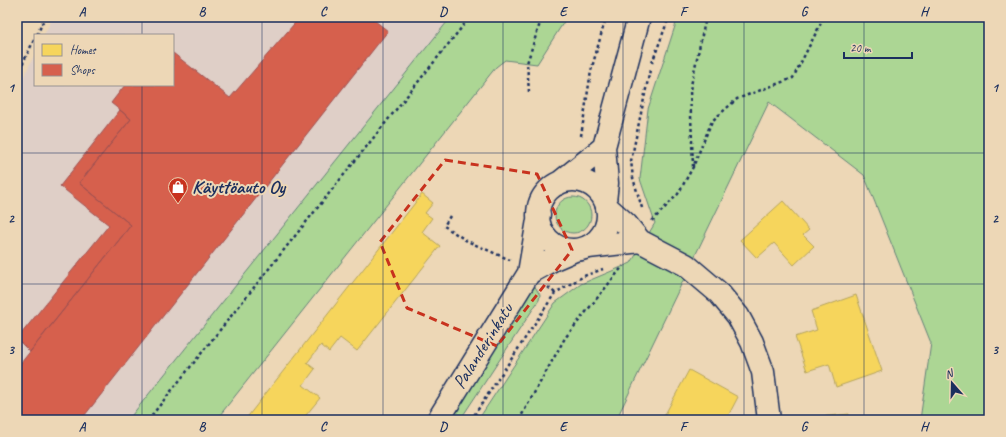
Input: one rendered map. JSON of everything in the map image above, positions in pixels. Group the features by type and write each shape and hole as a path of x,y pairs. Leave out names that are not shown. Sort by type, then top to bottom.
{"street":[{"path":"529,273 596,242 604,230 608,216 606,204 607,183 604,147 639,17"},
{"path":"604,147 548,192 541,202 538,214 540,226 545,236 553,244 563,249 581,249 644,233"},
{"path":"556,185 567,181 579,181 590,184 599,192 606,204 626,224 644,233 719,293 738,316 752,342 763,372 769,420"},
{"name":"Palanderinkatu","path":"438,420 529,273 538,214"}],"path":[{"path":"37,34 45,17"},
{"path":"148,420 470,17"},
{"path":"529,92 527,63 542,17"},
{"path":"580,142 591,71 606,17"},
{"path":"693,167 690,90 706,17"},
{"path":"644,233 678,194 693,167 712,121 737,99 793,78 824,17"},
{"path":"17,75 34,40"},
{"path":"450,216 444,226 467,241 517,264 555,293"},
{"path":"519,420 565,338 625,264"}],"highlighted area":[{"path":"445,160 537,174 572,250 497,346 407,308 380,242"}],"shaded area":[{"path":"53,17 451,17 128,420 17,420 17,90 34,56 34,86 174,86 174,34 44,34"}],"green space":[{"path":"451,17 567,17 537,64 505,60 496,67 216,420 128,420"},
{"path":"678,17 989,17 989,420 920,420 931,343 864,175 769,102 616,420 478,420 555,303 581,284 631,263 655,223 640,179 648,109"},
{"path":"577,197 586,202 590,208 590,222 586,228 577,233 569,233 560,228 556,222 555,211 560,202 566,198"},
{"path":"534,285 540,295 539,300 460,420 448,420"}],"building: Homes":[{"path":"422,194 433,203 425,213 432,218 422,232 440,246 357,351 340,338 329,352 321,345 307,363 315,369 303,385 320,398 302,420 245,420"},
{"path":"783,201 809,230 803,235 814,246 794,265 774,243 757,258 740,240"},
{"path":"856,295 882,371 836,387 829,364 807,371 795,337 817,330 811,311"},
{"path":"689,370 738,397 726,420 662,420"},
{"path":"849,414 849,420 819,420 819,417"}],"building: Shops":[{"name":"Käyttöauto Oy","path":"300,17 370,17 388,31 81,420 17,420 17,368 131,225 79,183 131,119 111,103 124,86 174,86 174,54 230,98"},
{"path":"120,110 131,119 79,183 131,225 30,352 17,339 109,225 60,186"}],"place":[{"name":"Käyttöauto Oy","path":"178,204"}]}
